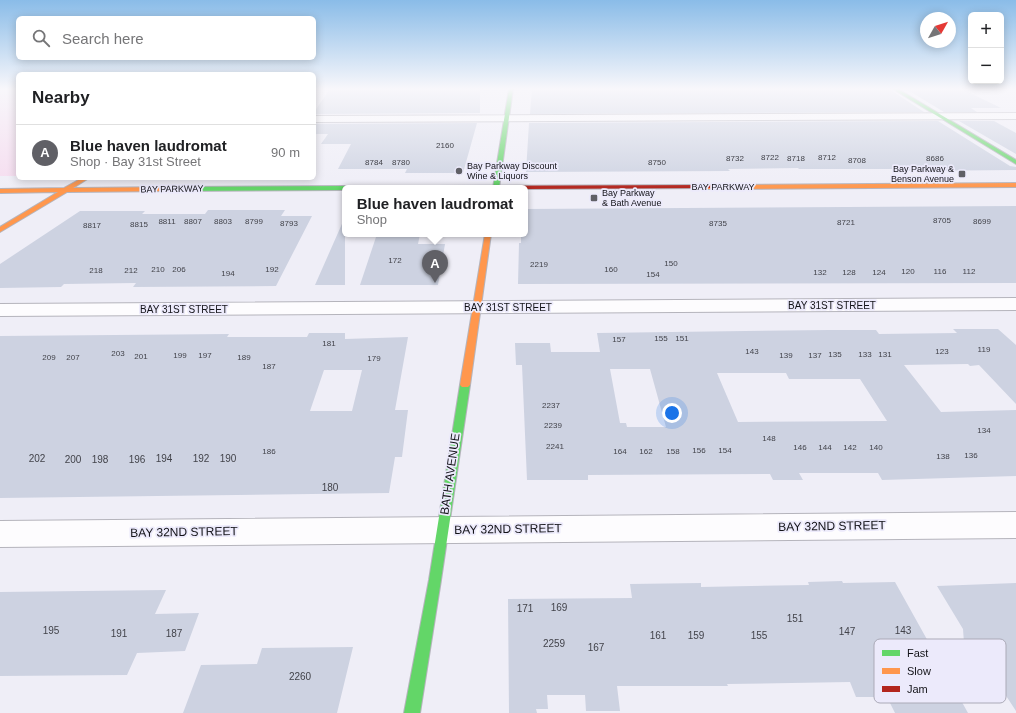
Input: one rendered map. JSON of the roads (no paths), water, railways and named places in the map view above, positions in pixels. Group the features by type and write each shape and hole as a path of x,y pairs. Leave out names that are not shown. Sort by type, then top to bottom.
{"main road":[{"path":"496,185 505,122"},
{"path":"949,122 1016,162"},
{"path":"0,230 83,180"},
{"name":"BAY PARKWAY","path":"528,188 1016,185"},
{"name":"BAY PARKWAY","path":"0,191 342,188"},
{"name":"BATH AVENUE","path":"412,713 488,237"}],"street":[{"name":"BAY 31ST STREET","path":"0,310 1016,304"},
{"name":"BAY 32ND STREET","path":"0,534 1016,525"}],"place":[{"name":"Bay Parkway Discount Wine & Liquors","path":"459,171"},
{"name":"Bay Parkway & Benson Avenue","path":"962,174"},
{"name":"Bay Parkway & Bath Avenue","path":"594,198"},
{"name":"Blue haven laudromat","path":"435,283"}]}
